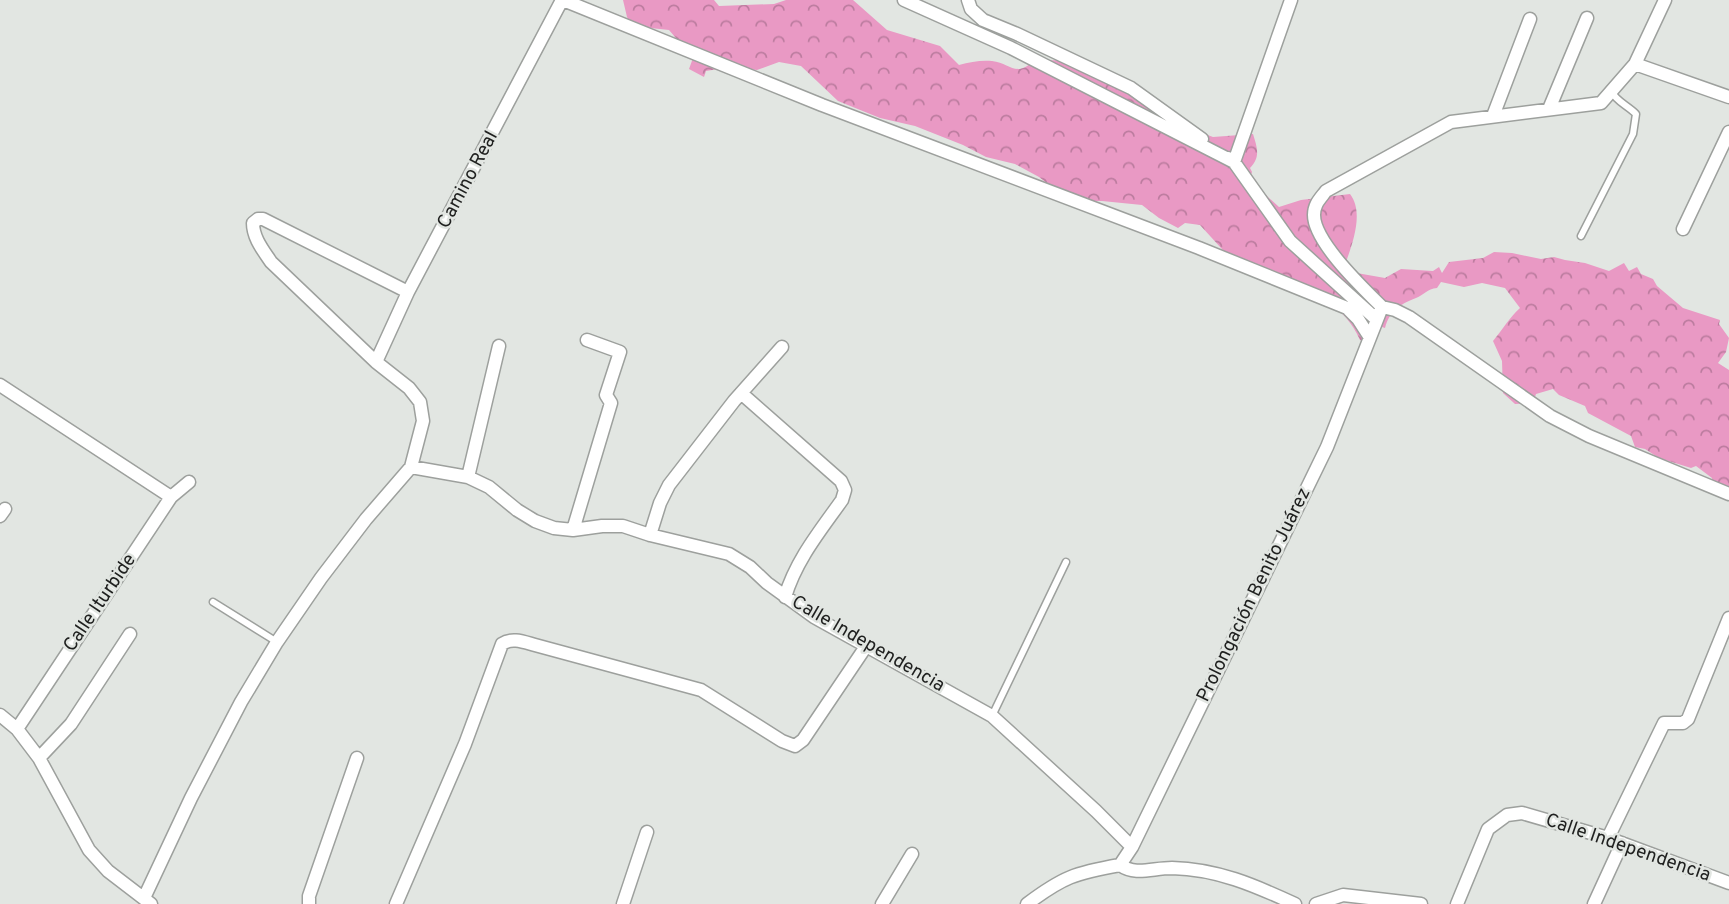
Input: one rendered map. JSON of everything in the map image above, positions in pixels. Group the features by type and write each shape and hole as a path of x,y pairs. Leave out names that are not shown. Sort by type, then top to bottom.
{"street":[{"name":"Camino Real","path":"376,362 408,292 562,0"},
{"path":"562,0 822,105 1199,248 1347,308 1369,336"},
{"path":"904,0 1011,48 1234,162"},
{"path":"968,0 971,9 983,20 1017,33 1131,88 1234,162 1290,241 1379,313 1395,310 1409,317 1550,416 1589,436 1729,494"},
{"path":"1234,162 1291,0"},
{"path":"1379,313 1334,256 1319,232 1314,217 1316,202 1326,191 1451,122 1601,103 1635,64 1665,0"},
{"path":"1549,109 1587,18"},
{"path":"1493,116 1530,19"},
{"path":"1635,64 1729,97"},
{"path":"1683,229 1729,132"},
{"path":"0,715 18,729 52,777 89,850 108,872 148,901 191,798 241,702 277,642 344,548 411,467 422,421 420,402 409,388 376,362 271,262 259,244 253,223 263,219 408,292"},
{"name":"Prolongación Benito Juárez","path":"1120,865 1132,847 1327,447 1379,313"},
{"path":"573,530 611,403 606,395 620,352 587,340"},
{"path":"468,477 499,346"},
{"path":"650,535 660,503 670,485 741,393 782,347"},
{"path":"0,386 172,497"},
{"path":"741,393 841,481 845,490 842,500 801,559 785,597"},
{"name":"Calle Independencia","path":"411,467 468,477 489,487 535,521 554,528 573,530 623,526 729,554 814,617 992,716 1097,811 1132,847"},
{"name":"Calle Iturbide","path":"18,729 172,497 189,482"},
{"path":"1608,838 1664,723 1683,723 1688,719 1729,618"},
{"path":"39,758 71,724 131,634"},
{"path":"396,904 465,744 502,644 506,641 535,645 701,690 782,741 795,746 803,740 867,645"},
{"path":"309,904 309,896 357,758"},
{"name":"Calle Independencia","path":"1457,904 1488,829 1507,815 1522,813 1608,838 1729,883"},
{"path":"623,904 647,832"},
{"path":"1594,904 1622,843"},
{"path":"882,904 912,854"},
{"path":"1027,904 1056,882 1074,874 1120,865 1132,872 1172,868 1221,873 1295,904"},
{"path":"1316,904 1343,895 1421,904"}],"lane":[{"path":"1581,236 1636,124 1636,114 1616,100 1611,91"},
{"path":"992,716 1066,562"},
{"path":"213,603 277,642"}],"green space":[{"path":"623,0 714,0 719,6 774,4 786,0 853,0 887,30 940,46 959,65 992,61 1017,69 1033,61 1062,60 1063,55 1186,127 1213,137 1253,134 1257,152 1256,160 1250,168 1250,178 1256,180 1257,187 1279,207 1301,200 1350,194 1357,218 1346,262 1351,272 1385,278 1401,269 1433,271 1439,267 1442,273 1449,262 1483,258 1494,252 1541,259 1554,257 1609,271 1624,263 1629,271 1637,267 1641,274 1653,279 1657,286 1683,308 1720,320 1719,324 1729,338 1726,352 1718,363 1729,370 1729,490 1711,486 1712,478 1696,466 1691,468 1635,447 1631,436 1588,413 1585,406 1559,395 1553,389 1536,394 1533,403 1515,404 1503,393 1502,361 1493,341 1520,308 1505,288 1482,283 1464,287 1441,282 1437,288 1396,309 1385,328 1376,325 1365,342 1360,340 1346,318 1330,303 1287,280 1281,274 1232,260 1200,225 1185,223 1178,228 1142,205 1070,201 1039,177 1015,164 986,157 915,126 880,118 838,101 801,66 779,62 757,70 730,67 706,71 704,77 689,69 693,58 669,30 632,26"}]}
